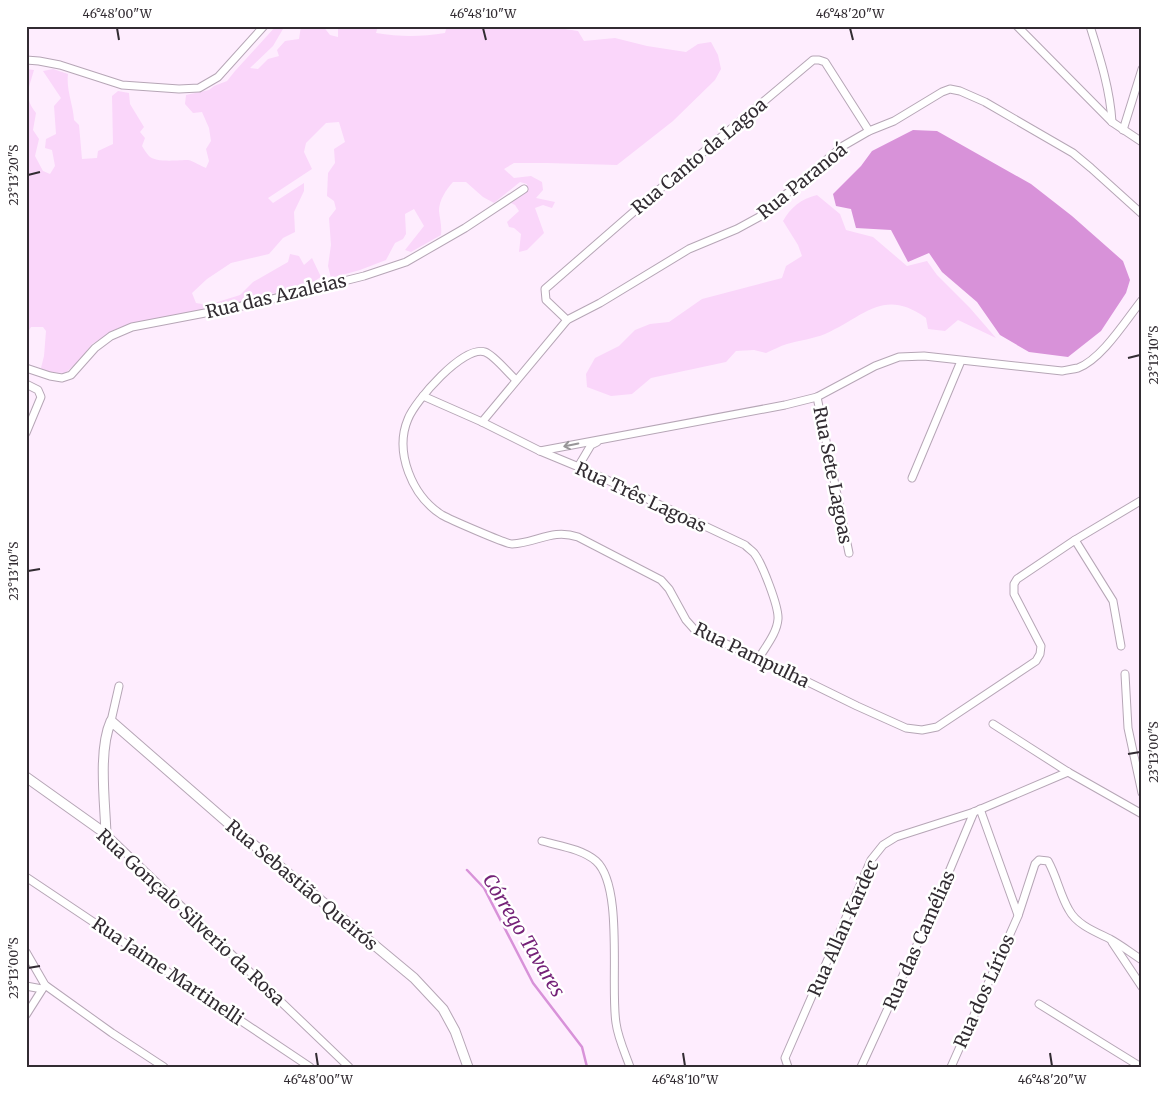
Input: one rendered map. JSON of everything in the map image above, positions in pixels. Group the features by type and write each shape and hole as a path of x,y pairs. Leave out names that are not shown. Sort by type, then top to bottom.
{"street":[{"path":"26,60 60,65 122,85 179,89 199,88 218,77 264,26"},
{"path":"1017,26 1112,122 1142,142"},
{"path":"1024,26 1028,37"},
{"path":"1090,26 1107,84 1112,122"},
{"name":"Rua Canto da Lagoa","path":"566,320 546,300 545,289 676,175 813,60 825,62 869,131"},
{"path":"1123,130 1142,69"},
{"name":"Rua Paranoá","path":"482,422 566,320 689,249 737,229 759,217 843,146 869,131 894,121 950,89 960,91 985,102 1073,153 1142,214"},
{"name":"Rua das Azaleias","path":"26,368 62,378 71,375 95,348 111,336 132,327 252,304 364,276 406,262 465,228 524,189"},
{"path":"540,451 785,405 817,397 875,366 899,357 924,356 1062,370 1078,368 1104,348 1142,300"},
{"name":"Rua Pampulha","path":"516,380 492,356 484,352 475,352 465,356 448,370 422,396 408,418 403,437 404,460 418,492 434,508 442,515 509,544 524,543 536,538 567,533 578,537 662,580 686,620 694,629 906,728 922,730 938,727 1036,661 1040,654 1041,646 1014,594 1014,584 1017,579 1075,540 1142,500"},
{"path":"912,478 960,361"},
{"path":"26,384 38,390 41,397 26,433"},
{"name":"Rua Três Lagoas","path":"422,396 482,422 540,451 745,545 753,552 760,563 778,608 776,628 759,658"},
{"name":"Rua Sete Lagoas","path":"817,397 848,552"},
{"path":"578,467 590,445 601,439"},
{"path":"1075,540 1113,602 1121,646"},
{"path":"1125,674 1128,728 1142,793"},
{"path":"106,834 104,768 106,732 111,721 119,686"},
{"name":"Rua Sebastião Queirós","path":"111,721 235,829 414,978 443,1009 455,1031 468,1067"},
{"path":"993,724 1068,772 1142,814"},
{"name":"Rua Allan Kardec","path":"788,1067 785,1058 871,860 883,845 896,837 977,810 1068,772"},
{"name":"Rua Gonçalo Silverio da Rosa","path":"26,777 106,834 349,1067"},
{"path":"977,810 1018,916"},
{"name":"Rua das Camélias","path":"861,1067 977,810"},
{"path":"542,841 580,852 596,861 605,873 610,889 616,1022 622,1047 630,1067"},
{"name":"Rua dos Lírios","path":"951,1067 1018,916 1035,864 1039,860 1048,861 1055,873 1069,910 1074,917 1095,932 1110,939"},
{"name":"Rua Jaime Martinelli","path":"26,876 310,1067"},
{"path":"1110,939 1142,960"},
{"path":"1110,939 1142,987"},
{"path":"26,952 44,987 164,1067"},
{"path":"26,986 44,987"},
{"path":"26,1015 44,987"},
{"path":"1039,1004 1141,1067"}],"shaded area":[{"path":"276,26 283,26 283,29 273,46 250,68 258,69 268,59 279,56 277,50 285,41 299,39 301,26 323,26 330,35 338,37 338,26 378,26 376,33 410,36 445,33 447,26 545,26 578,31 584,41 615,38 647,46 686,52 698,44 711,42 718,55 721,69 715,80 673,121 617,165 514,163 504,169 514,178 531,176 542,182 543,190 536,198 555,202 552,208 543,205 535,208 544,233 527,250 519,252 521,234 514,228 509,227 507,222 519,211 511,203 524,194 527,184 520,182 494,203 483,197 466,182 453,182 445,192 440,203 441,235 411,252 405,250 424,226 414,209 405,214 406,234 403,239 395,243 386,260 331,278 328,266 331,245 329,218 336,209 334,201 327,196 328,173 335,163 334,149 345,142 339,122 326,123 306,143 304,152 312,169 268,198 273,203 304,183 304,191 294,212 295,232 283,238 269,254 231,263 207,279 192,293 196,303 208,305 240,295 253,282 288,262 290,254 299,256 304,265 312,258 321,277 310,284 208,310 149,320 118,328 92,344 79,361 65,373 45,372 41,368 46,331 43,327 31,327 26,335 26,69 34,70 28,97 36,113 33,130 39,139 35,156 43,171 50,174 55,166 52,150 45,148 46,139 56,134 54,106 61,98 43,71 53,69 68,74 68,86 74,120 79,125 82,159 97,158 98,151 113,144 112,96 118,91 129,93 130,104 144,127 140,132 145,138 142,146 149,156 156,160 188,160 206,168 209,161 206,149 211,141 209,128 202,112 193,113 185,104 186,95 209,90 227,81"},
{"path":"913,130 937,131 1031,184 1072,216 1123,261 1130,280 1126,293 1101,331 1068,357 1029,352 1000,335 977,302 942,272 929,253 908,262 891,230 856,228 851,209 836,206 833,194 861,166 872,151"},
{"path":"817,195 840,214 846,230 873,237 907,266 927,261 937,275 970,308 996,338 958,320 945,331 928,329 926,318 911,309 898,305 885,305 863,313 825,334 784,345 766,353 754,350 736,351 726,362 651,378 632,394 611,396 587,387 586,374 595,358 619,346 635,330 650,324 669,322 702,299 782,278 786,266 802,256 798,245 783,221 797,204"}],"waterway":[{"name":"Córrego Tavares","path":"467,870 484,888 533,983 582,1047 587,1067"}]}
